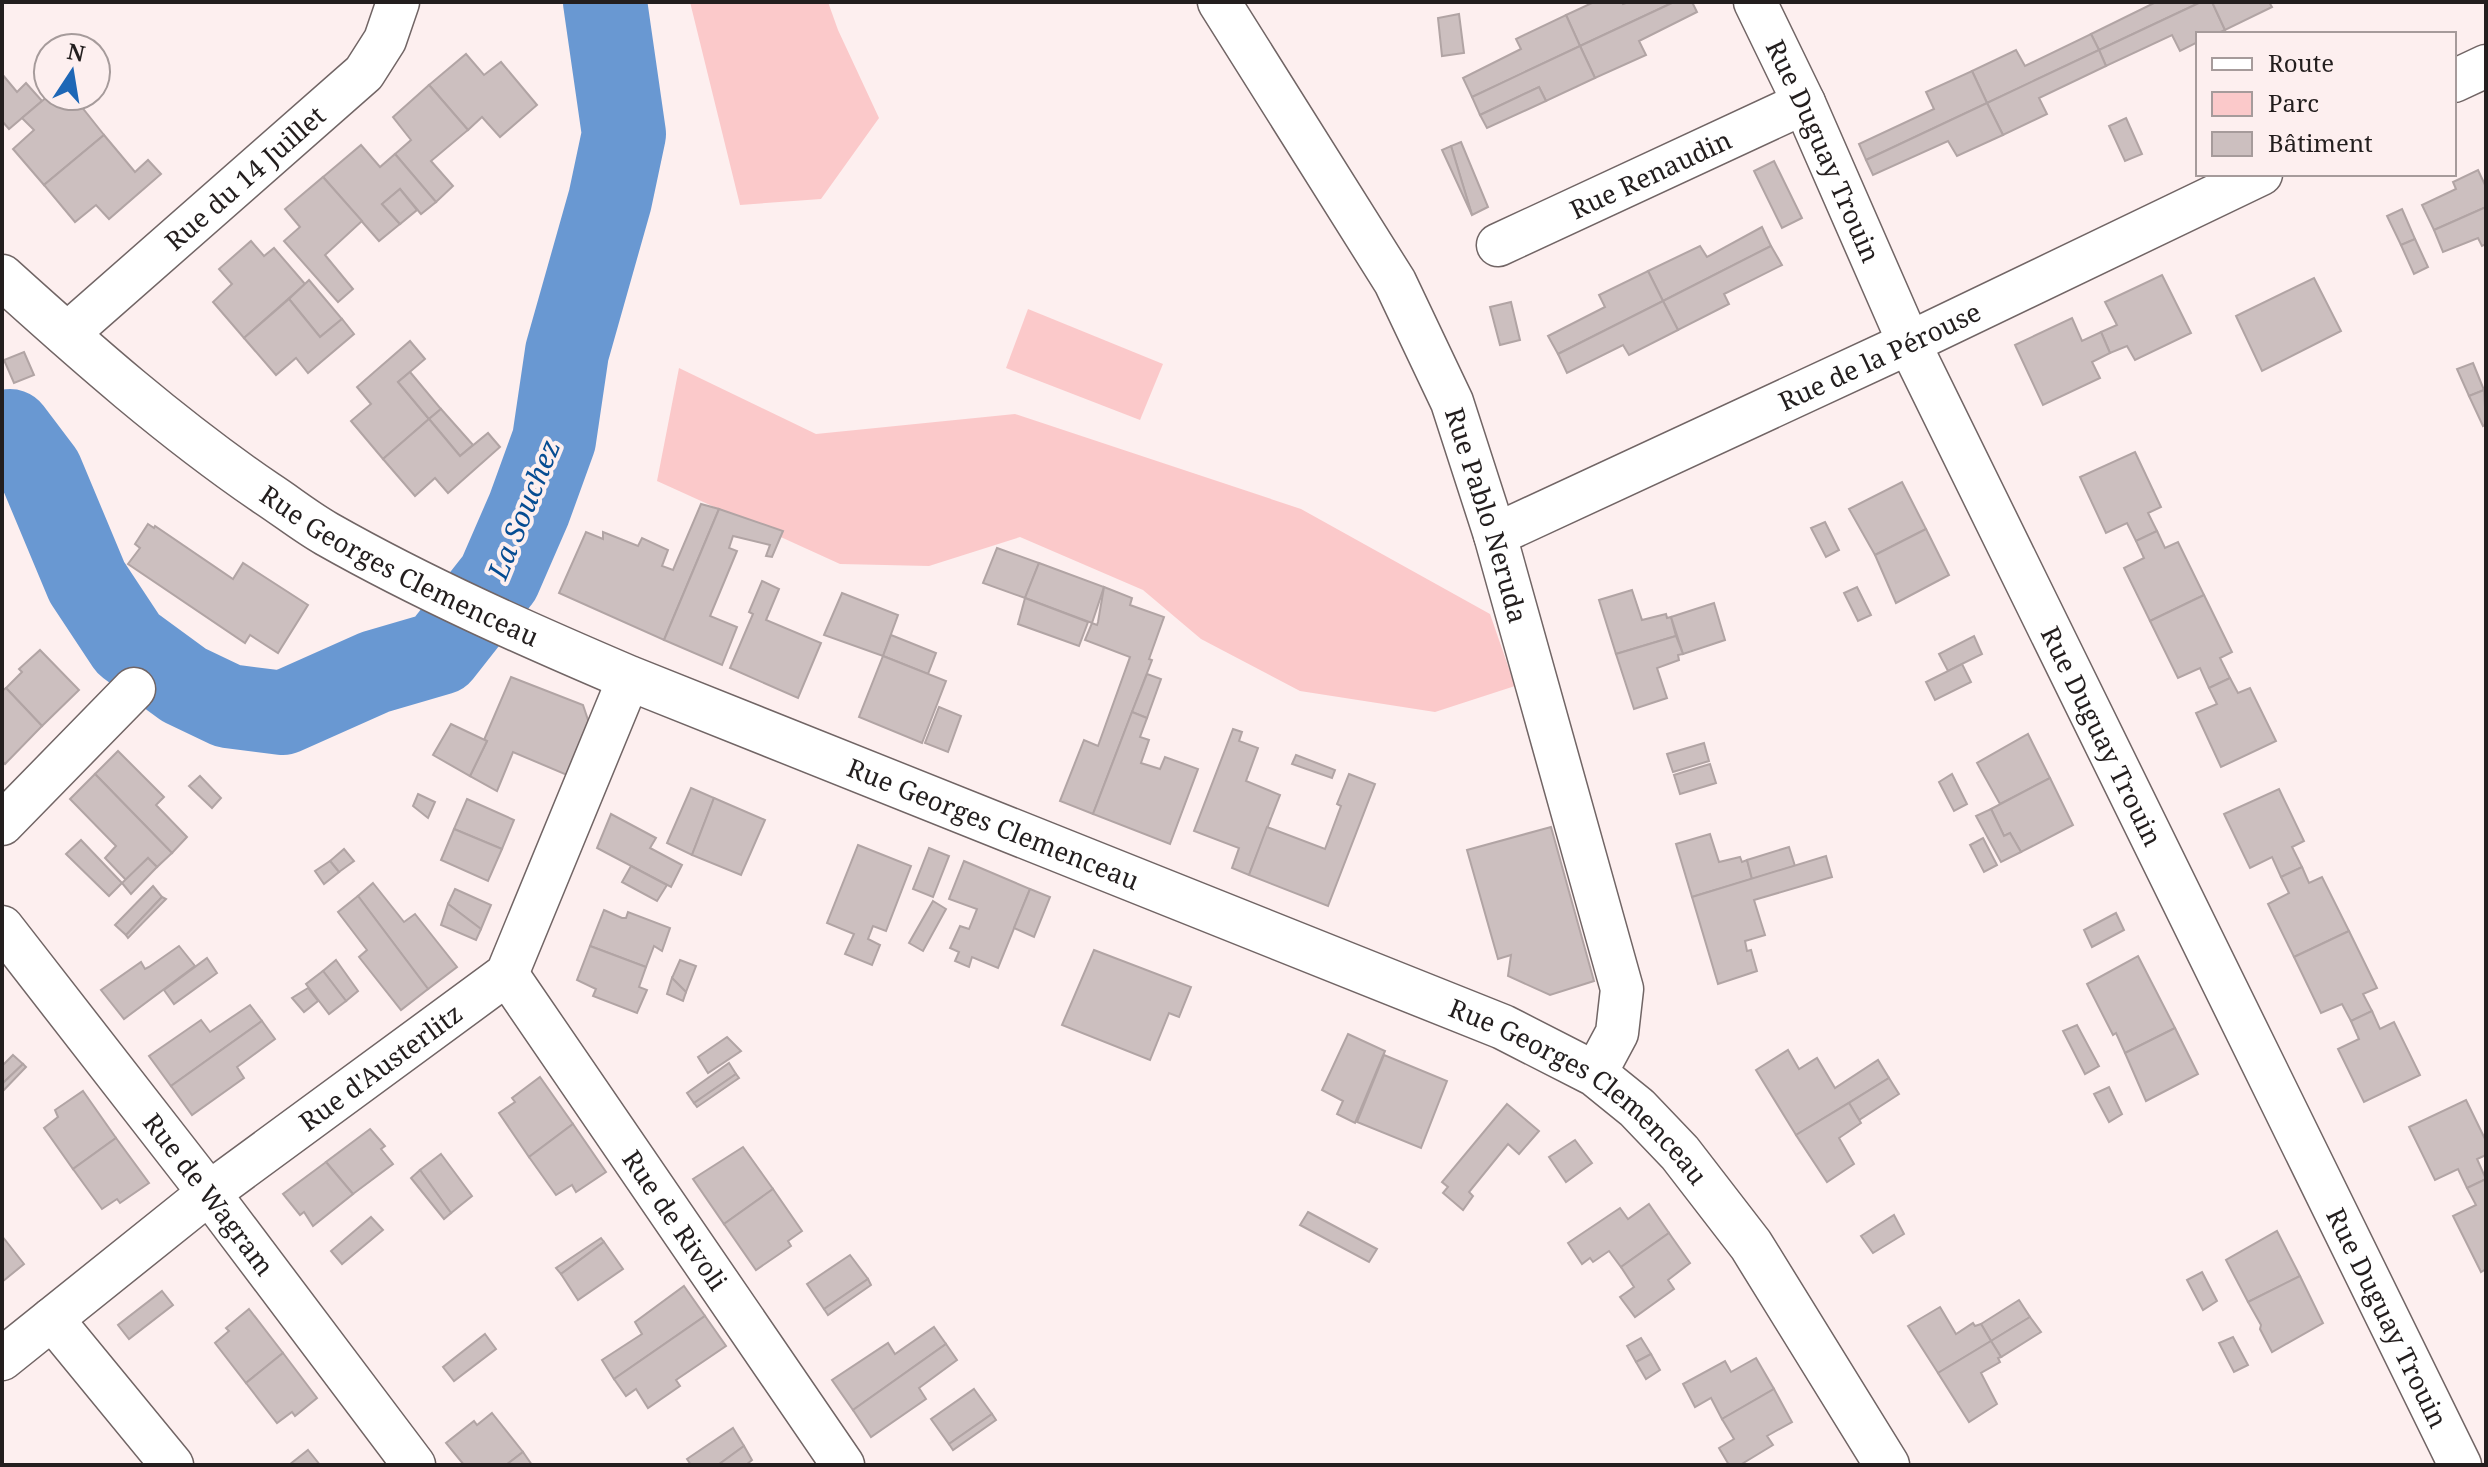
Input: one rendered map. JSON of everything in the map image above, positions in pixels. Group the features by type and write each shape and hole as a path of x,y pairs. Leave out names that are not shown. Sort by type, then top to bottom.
{"main road":[{"name":"Rue Georges Clemenceau","path":"2,277 66,335 217,459 324,532 426,586 629,678 1503,1027 1595,1074 1637,1108 1680,1153 1751,1245 1887,1465"}],"street":[{"name":"Rue du 14 Juillet","path":"66,335 364,73 385,40 398,2"},
{"name":"Rue Pablo Neruda","path":"1219,2 1395,282 1452,402 1495,535 1622,989 1617,1033 1595,1074"},
{"name":"Rue Duguay Trouin","path":"1769,7 1804,103 1909,343 2460,1465"},
{"path":"2456,80 2486,66"},
{"name":"Rue Renaudin","path":"1498,245 1804,103"},
{"name":"Rue de la Pérouse","path":"1495,535 1909,343 2257,176"},
{"path":"507,974 629,678"},
{"path":"2,824 134,689"},
{"name":"Rue de Wagram","path":"2,927 209,1193 414,1465"},
{"name":"Rue d'Austerlitz","path":"2,1359 209,1193 507,974"},
{"name":"Rue de Rivoli","path":"507,974 843,1465"},
{"path":"52,1319 172,1465"}],"green space":[{"path":"690,2 828,2 879,118 821,199 740,205"},
{"path":"1028,309 1163,364 1140,420 1006,368"},
{"path":"679,368 816,434 1015,414 1301,509 1490,614 1515,686 1435,712 1300,691 1201,639 1143,590 1020,537 929,566 840,564 657,481"}],"building":[{"path":"1594,2 1674,2 1580,46 1566,15"},
{"path":"1674,2 1692,2 1697,12 1639,41 1646,55 1595,78 1580,46"},
{"path":"2156,2 2201,2 2099,50 2091,34"},
{"path":"2201,2 2212,2 2225,30 2196,32 2196,43 2180,51 2172,35 2106,66 2099,50"},
{"path":"2212,2 2269,2 2272,7 2225,30"},
{"path":"1459,14 1464,53 1442,56 1438,18"},
{"path":"1566,15 1580,46 1472,97 1463,78 1521,49 1516,39"},
{"path":"2091,34 2099,50 1987,103 1972,71 2016,50 2025,66"},
{"path":"1580,46 1595,78 1546,101 1539,87 1480,115 1472,97"},
{"path":"2099,50 2106,66 2039,98 2047,114 2003,135 1987,103"},
{"path":"466,54 484,75 501,62 537,105 500,137 482,117 468,130 429,85"},
{"path":"1972,71 1987,103 1866,160 1859,144 1934,109 1926,92"},
{"path":"2,74 17,92 26,83 32,90 32,109 9,129 2,121"},
{"path":"429,85 468,130 431,161 453,186 436,202 395,154 411,140 393,117"},
{"path":"1539,87 1546,101 1487,128 1480,115"},
{"path":"1987,103 2003,135 1957,156 1948,141 1873,175 1866,160"},
{"path":"32,110 32,112 86,112 104,135 44,185 13,149 34,130 22,118"},
{"path":"2126,118 2142,154 2125,161 2109,126"},
{"path":"104,135 135,172 148,160 161,174 109,219 96,205 75,222 44,185"},
{"path":"1461,142 1488,207 1472,215 1451,146"},
{"path":"361,145 380,167 395,154 436,202 421,214 400,189 382,204 400,224 379,241 323,177"},
{"path":"1451,146 1472,215 1442,150"},
{"path":"1774,161 1802,218 1782,228 1754,171"},
{"path":"2478,170 2486,187 2486,207 2434,230 2422,205 2456,189 2453,182"},
{"path":"323,177 362,221 325,255 353,289 338,302 284,241 300,227 285,209"},
{"path":"400,189 417,210 400,224 382,204"},
{"path":"2486,207 2486,244 2482,246 2478,238 2443,252 2434,230"},
{"path":"2402,209 2415,239 2401,245 2387,216"},
{"path":"1762,227 1771,246 1663,301 1648,271 1700,246 1707,257"},
{"path":"2415,239 2428,267 2414,274 2401,245"},
{"path":"251,241 264,256 274,248 305,284 244,338 213,302 232,284 219,269"},
{"path":"1771,246 1782,265 1724,294 1729,304 1678,330 1663,301"},
{"path":"1648,271 1663,301 1558,354 1548,336 1605,307 1599,295"},
{"path":"2162,275 2191,333 2135,360 2127,346 2110,353 2101,332 2117,325 2105,302"},
{"path":"2314,278 2341,331 2262,371 2236,316"},
{"path":"309,280 342,319 320,337 289,299"},
{"path":"289,299 320,337 342,319 354,334 308,373 296,358 276,375 244,338"},
{"path":"1663,301 1678,330 1629,355 1623,345 1567,373 1558,354"},
{"path":"1511,302 1520,340 1500,345 1490,307"},
{"path":"2072,318 2082,341 2101,332 2110,353 2092,362 2100,378 2043,405 2015,345"},
{"path":"410,341 425,359 398,382 429,419 383,459 351,421 371,404 357,387"},
{"path":"24,352 34,375 14,383 4,360"},
{"path":"2473,363 2484,390 2469,396 2457,369"},
{"path":"410,372 441,409 429,419 398,382"},
{"path":"2484,390 2486,424 2483,426 2469,396"},
{"path":"441,409 473,445 460,456 429,419"},
{"path":"429,419 460,456 488,433 500,447 448,493 435,478 415,496 383,459"},
{"path":"2135,452 2161,507 2148,513 2157,531 2136,541 2127,523 2106,533 2080,477"},
{"path":"1902,482 1926,529 1875,555 1849,509"},
{"path":"701,504 719,509 664,640 559,593 586,532 603,539 603,532 638,546 642,538 668,550 662,566 673,570"},
{"path":"719,509 783,531 772,557 766,556 770,545 733,536 729,548 737,551 710,616 737,627 722,665 664,640"},
{"path":"1825,522 1839,550 1826,557 1811,528"},
{"path":"148,524 233,579 243,563 308,605 278,653 250,635 245,643 128,564 140,548 135,544"},
{"path":"1926,529 1949,575 1896,603 1875,555"},
{"path":"2157,531 2165,548 2178,542 2204,595 2150,621 2124,568 2144,558 2136,541"},
{"path":"997,548 1039,563 1025,598 983,583"},
{"path":"1039,563 1104,587 1092,623 1025,598"},
{"path":"762,581 779,589 766,620 821,643 798,698 730,668 753,614 749,612"},
{"path":"1104,587 1132,598 1130,605 1164,617 1149,659 1152,660 1093,814 1060,801 1084,740 1098,746 1130,657 1085,640 1092,623 1097,625"},
{"path":"1857,587 1871,615 1858,621 1844,593"},
{"path":"1632,590 1642,620 1666,614 1667,618 1671,617 1676,636 1616,654 1599,600"},
{"path":"842,593 898,615 883,656 824,635"},
{"path":"2204,595 2232,652 2220,658 2230,678 2209,688 2200,668 2178,678 2150,621"},
{"path":"1025,598 1088,622 1079,646 1018,624"},
{"path":"1714,603 1725,640 1683,654 1671,617"},
{"path":"891,635 936,653 928,674 883,656"},
{"path":"1676,636 1683,654 1678,655 1679,660 1657,668 1667,698 1634,709 1616,654"},
{"path":"1974,636 1982,654 1948,671 1939,654"},
{"path":"40,650 79,690 42,726 6,688 22,672 19,669"},
{"path":"883,656 946,681 922,743 859,717"},
{"path":"1962,664 1971,682 1935,700 1926,682"},
{"path":"1147,674 1161,679 1147,718 1132,712"},
{"path":"511,677 583,705 589,723 567,775 513,752 497,791 470,776"},
{"path":"2230,678 2238,693 2250,688 2276,741 2221,767 2196,713 2217,704 2209,688"},
{"path":"6,688 42,726 5,764 2,761 2,691"},
{"path":"939,707 961,716 948,752 925,743"},
{"path":"1132,712 1147,718 1140,737 1149,740 1141,763 1160,769 1165,757 1198,769 1170,844 1093,814"},
{"path":"451,724 487,741 470,776 433,755"},
{"path":"1233,729 1242,732 1239,741 1258,748 1246,781 1280,795 1249,875 1232,868 1239,848 1194,831"},
{"path":"2028,734 2050,778 2000,804 1977,763"},
{"path":"1704,743 1709,761 1673,772 1667,754"},
{"path":"118,751 164,797 156,805 187,837 172,853 95,774"},
{"path":"1296,755 1335,770 1332,778 1292,764"},
{"path":"1710,764 1716,783 1680,794 1674,775"},
{"path":"95,774 172,853 157,867 148,858 126,880 105,858 116,846 70,799"},
{"path":"1349,774 1375,784 1328,906 1249,875 1267,827 1325,849"},
{"path":"1952,774 1967,804 1954,811 1939,782"},
{"path":"200,776 221,798 212,808 189,786"},
{"path":"2050,778 2073,825 2021,852 2010,833 2004,836 1991,809"},
{"path":"691,788 714,798 692,855 667,843"},
{"path":"2279,789 2304,841 2292,847 2302,867 2281,877 2272,857 2250,868 2224,814"},
{"path":"418,794 435,802 428,818 413,806"},
{"path":"714,798 765,820 741,875 692,855"},
{"path":"467,799 514,820 502,849 454,829"},
{"path":"1991,809 2004,836 2010,833 2021,852 2001,862 1976,816"},
{"path":"611,814 656,838 650,848 682,865 671,887 597,848"},
{"path":"1551,827 1594,981 1550,995 1508,976 1511,955 1498,959 1467,850"},
{"path":"454,829 502,849 488,881 441,860"},
{"path":"1710,834 1719,862 1740,857 1742,862 1747,860 1752,879 1692,897 1676,844"},
{"path":"1983,838 1997,865 1984,872 1970,845"},
{"path":"81,840 122,883 109,896 66,854"},
{"path":"858,845 911,866 886,931 873,926 868,939 880,945 872,965 845,954 854,934 827,923"},
{"path":"1789,847 1795,866 1752,879 1747,860"},
{"path":"929,848 949,856 933,897 913,889"},
{"path":"344,849 354,861 339,872 330,861"},
{"path":"1826,856 1832,877 1754,900 1765,935 1745,941 1757,971 1718,984 1692,897"},
{"path":"148,858 157,867 131,894 122,883"},
{"path":"330,861 339,872 324,884 315,871"},
{"path":"964,861 1030,889 998,968 972,957 969,967 955,961 959,952 950,948 960,926 969,929 977,909 949,899"},
{"path":"631,866 667,885 657,901 622,882"},
{"path":"2302,867 2309,883 2322,877 2349,931 2294,957 2268,904 2289,893 2281,877"},
{"path":"373,883 404,922 415,914 457,967 428,989 358,896"},
{"path":"153,886 162,897 126,935 115,925"},
{"path":"455,889 491,905 481,929 448,904"},
{"path":"1030,889 1050,897 1034,937 1014,928"},
{"path":"358,896 428,989 401,1010 359,957 367,950 338,912"},
{"path":"162,897 166,899 128,938 126,935"},
{"path":"933,901 946,909 923,951 909,943"},
{"path":"448,904 481,929 476,940 441,925"},
{"path":"604,910 622,918 626,918 628,912 670,928 662,951 654,946 646,967 590,946"},
{"path":"2116,913 2124,930 2092,947 2084,930"},
{"path":"2349,931 2377,988 2363,994 2372,1011 2351,1021 2342,1004 2321,1013 2294,957"},
{"path":"179,946 195,966 124,1019 101,990 141,962 145,969"},
{"path":"590,946 646,967 639,987 647,990 637,1013 593,996 596,989 577,980"},
{"path":"1094,950 1191,987 1179,1017 1169,1013 1150,1060 1062,1025"},
{"path":"2138,956 2175,1028 2125,1053 2087,984"},
{"path":"207,958 217,973 174,1004 164,990"},
{"path":"336,960 358,991 346,1001 323,971"},
{"path":"680,960 696,966 686,992 672,978"},
{"path":"323,971 346,1001 329,1014 306,984"},
{"path":"672,978 686,992 683,1001 667,994"},
{"path":"308,988 318,1001 304,1012 292,998"},
{"path":"250,1005 262,1021 171,1086 149,1056 201,1020 210,1032"},
{"path":"2372,1011 2380,1029 2394,1022 2420,1075 2364,1102 2338,1049 2359,1039 2351,1021"},
{"path":"262,1021 275,1039 237,1067 244,1078 192,1115 171,1086"},
{"path":"2077,1025 2099,1066 2085,1074 2063,1031"},
{"path":"2175,1028 2198,1074 2146,1101 2125,1053"},
{"path":"1348,1034 1385,1051 1355,1123 1337,1114 1343,1101 1322,1090"},
{"path":"727,1037 741,1051 708,1073 698,1057"},
{"path":"1788,1050 1799,1069 1817,1058 1835,1088 1878,1060 1889,1078 1796,1135 1756,1070"},
{"path":"13,1055 23,1064 2,1084 2,1066"},
{"path":"1384,1055 1447,1081 1421,1148 1357,1122"},
{"path":"729,1063 736,1074 694,1103 687,1093"},
{"path":"23,1064 26,1067 2,1092 2,1084"},
{"path":"736,1074 739,1078 697,1107 694,1103"},
{"path":"540,1077 573,1124 529,1157 499,1113 515,1102 512,1098"},
{"path":"1889,1078 1899,1094 1859,1120 1849,1103"},
{"path":"2109,1087 2122,1114 2109,1122 2094,1094"},
{"path":"83,1091 116,1138 73,1169 44,1128 58,1117 55,1110"},
{"path":"2466,1100 2486,1141 2486,1155 2477,1159 2486,1179 2467,1188 2458,1169 2435,1180 2409,1127"},
{"path":"1849,1103 1861,1123 1839,1138 1854,1164 1827,1182 1796,1135"},
{"path":"1507,1104 1539,1131 1519,1154 1508,1144 1469,1192 1473,1196 1463,1210 1443,1193 1448,1187 1442,1182"},
{"path":"573,1124 606,1172 576,1192 572,1185 556,1195 529,1157"},
{"path":"370,1129 385,1146 381,1149 393,1164 353,1194 326,1162"},
{"path":"116,1138 149,1183 120,1203 117,1199 102,1209 73,1169"},
{"path":"1575,1140 1592,1163 1566,1182 1549,1157"},
{"path":"743,1147 773,1189 724,1224 693,1179"},
{"path":"441,1154 472,1196 451,1213 420,1170"},
{"path":"326,1162 353,1194 313,1226 304,1212 300,1215 283,1194"},
{"path":"420,1170 451,1213 444,1219 411,1178"},
{"path":"2486,1179 2486,1269 2481,1272 2453,1216 2476,1205 2467,1188"},
{"path":"773,1189 802,1231 788,1241 791,1246 756,1270 724,1224"},
{"path":"1649,1204 1669,1233 1621,1267 1609,1251 1593,1262 1590,1258 1582,1264 1568,1243 1620,1208 1628,1219"},
{"path":"1308,1212 1377,1249 1369,1262 1300,1225"},
{"path":"1894,1215 1904,1234 1873,1253 1861,1236"},
{"path":"371,1217 383,1230 342,1264 331,1251"},
{"path":"2277,1231 2300,1276 2248,1302 2226,1260"},
{"path":"1669,1233 1690,1263 1668,1280 1674,1289 1635,1317 1620,1297 1634,1287 1621,1267"},
{"path":"2,1236 24,1264 2,1282"},
{"path":"601,1238 604,1242 561,1274 556,1268"},
{"path":"604,1242 623,1269 578,1300 561,1274"},
{"path":"850,1255 868,1279 824,1309 807,1284"},
{"path":"2202,1272 2217,1301 2203,1310 2187,1280"},
{"path":"2300,1276 2323,1323 2272,1352 2248,1302"},
{"path":"868,1279 871,1285 828,1315 824,1309"},
{"path":"684,1286 705,1316 614,1379 602,1360 642,1334 635,1322"},
{"path":"162,1291 173,1305 129,1339 118,1325"},
{"path":"2019,1300 2030,1317 1991,1341 1981,1324"},
{"path":"1940,1307 1956,1334 1973,1323 1975,1326 1981,1324 1991,1341 1938,1373 1908,1326"},
{"path":"249,1309 283,1353 246,1383 215,1343 229,1331 226,1328"},
{"path":"705,1316 726,1346 676,1380 680,1386 648,1408 636,1389 626,1396 614,1379"},
{"path":"2030,1317 2041,1332 2001,1357 1991,1341"},
{"path":"934,1327 946,1344 853,1410 832,1380 888,1343 895,1354"},
{"path":"485,1334 496,1349 454,1381 443,1367"},
{"path":"2233,1337 2248,1365 2234,1372 2219,1343"},
{"path":"1641,1338 1651,1354 1636,1362 1627,1346"},
{"path":"1991,1341 2001,1357 1998,1358 2000,1362 1981,1373 1997,1404 1969,1422 1938,1373"},
{"path":"946,1344 957,1360 919,1388 926,1399 871,1437 853,1410"},
{"path":"283,1353 317,1398 295,1416 292,1412 277,1423 246,1383"},
{"path":"1651,1354 1660,1370 1646,1379 1636,1362"},
{"path":"1756,1358 1774,1389 1722,1419 1711,1398 1695,1407 1683,1384 1725,1361 1731,1372"},
{"path":"974,1389 992,1414 949,1444 931,1419"},
{"path":"1774,1389 1792,1422 1767,1436 1773,1445 1740,1465 1729,1465 1719,1448 1734,1439 1722,1419"},
{"path":"492,1413 523,1452 506,1465 464,1465 446,1443 474,1421 477,1425"},
{"path":"992,1414 996,1420 953,1450 949,1444"},
{"path":"733,1428 744,1446 718,1465 691,1465 687,1459"},
{"path":"744,1446 752,1460 746,1465 718,1465"},
{"path":"308,1450 320,1465 289,1465"},
{"path":"523,1452 532,1465 506,1465"}],"waterway":[{"name":"La Souchez","path":"2,433 10,431 41,472 87,582 128,644 184,685 228,706 283,713 375,672 440,653 499,578 554,440 567,352 610,200 624,134 605,2"}]}
